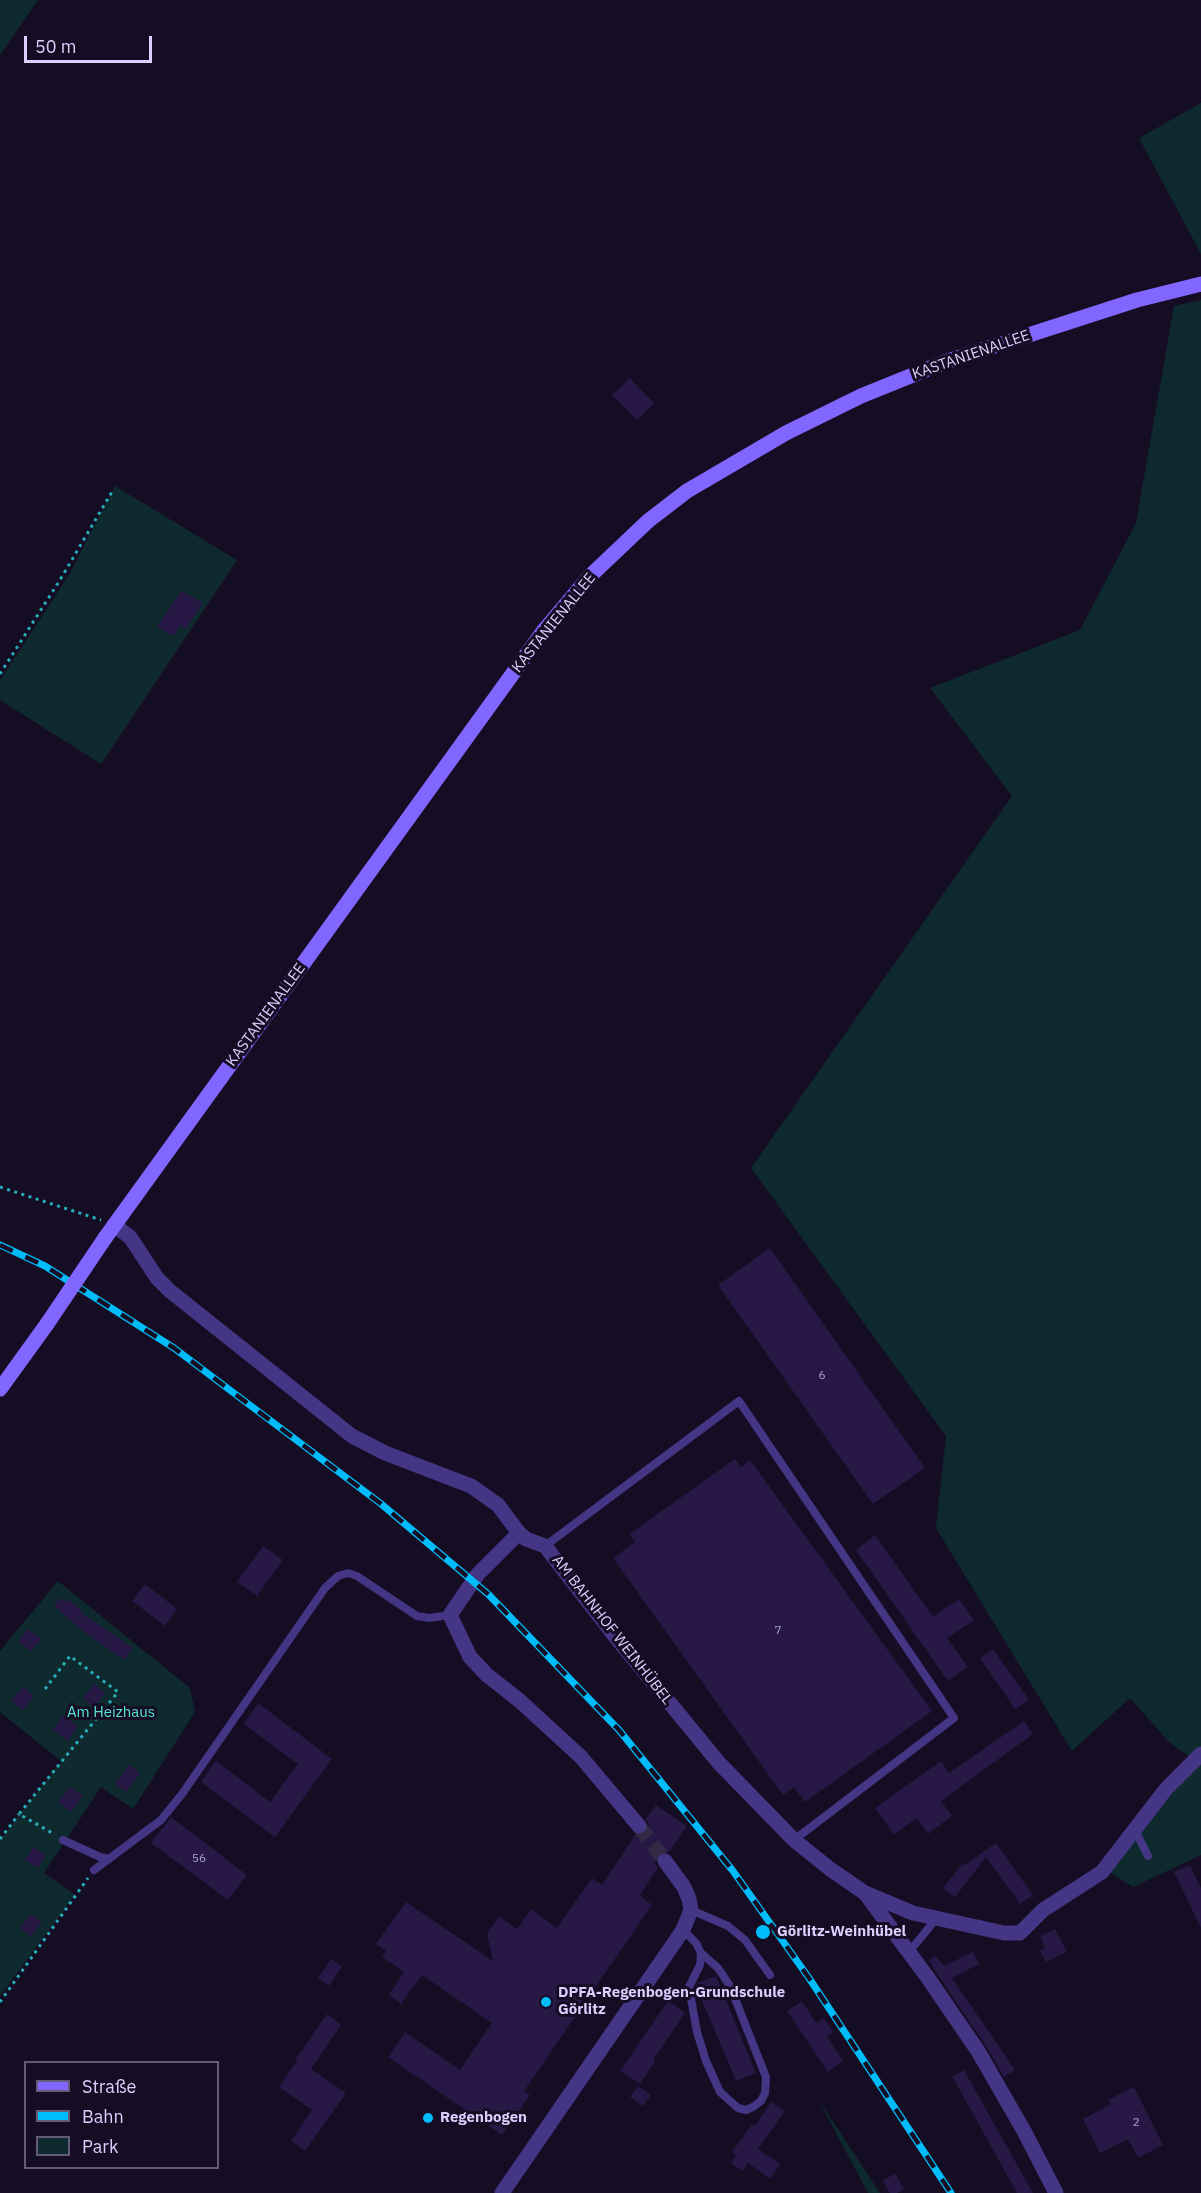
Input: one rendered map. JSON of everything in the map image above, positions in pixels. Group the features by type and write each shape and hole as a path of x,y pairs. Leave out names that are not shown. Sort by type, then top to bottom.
{"street":[{"name":"KASTANIENALLEE","path":"0,1389 114,1225 544,629 589,577 648,520 687,491 786,433 861,396 945,362 1137,300 1201,285"},
{"name":"AM BAHNHOF WEINHÜBEL","path":"114,1225 130,1237 157,1278 170,1291 352,1436 385,1453 471,1486 498,1504 519,1533 526,1539 545,1546 614,1635 719,1763 794,1840 865,1893 913,1913 936,1919 1004,1933 1020,1933 1043,1910 1102,1872 1166,1789 1201,1754"},
{"path":"519,1533 478,1574 450,1615 470,1657 581,1757 639,1826"},
{"path":"502,2193 521,2175 683,1930 691,1910 690,1899 684,1887 664,1861"},
{"name":"AM BAHNHOF WEINHÜBEL","path":"865,1893 978,2051 1024,2131 1056,2193"}],"lane":[{"path":"545,1546 739,1401 954,1718 794,1840"},
{"path":"94,1870 160,1820 182,1794 326,1588 338,1576 348,1573 357,1576 417,1616 429,1618 450,1615"},
{"path":"1135,1830 1148,1856"},
{"path":"63,1840 109,1859"},
{"path":"691,1910 728,1926 746,1940 770,1975"},
{"path":"909,1952 936,1919"},
{"path":"683,1930 696,1943 701,1953 718,1968 730,1986 766,2077 765,2093 761,2101 746,2110 729,2103 720,2092 706,2061 697,2032 689,1987 700,1965 701,1953"}],"path":[{"path":"0,674 60,580 113,490"},
{"path":"0,1187 114,1225"},
{"path":"0,1839 118,1692 70,1656 45,1689"},
{"path":"19,1814 63,1840"},
{"path":"0,2002 94,1870"}],"green space":[{"path":"0,0 38,0 0,55"},
{"path":"1201,103 1201,254 1139,138"},
{"path":"1201,300 1201,1749 1191,1758 1169,1742 1130,1698 1072,1751 936,1528 946,1436 751,1168 1012,796 930,688 1080,630 1136,523 1174,306"},
{"path":"115,486 237,560 101,764 0,700 0,680 69,575"},
{"name":"Am Heizhaus","path":"58,1581 190,1688 195,1712 133,1809 101,1787 44,1873 75,1895 0,1996 0,1840 61,1761 0,1712 0,1651"},
{"path":"1201,1758 1201,1855 1133,1887 1109,1872"},
{"path":"818,2099 880,2193 868,2193"}],"building":[{"path":"630,378 654,403 637,420 612,395"},
{"path":"181,591 203,603 186,629 180,625 174,636 157,627"},
{"path":"770,1248 925,1468 873,1504 718,1285"},
{"path":"735,1459 741,1467 750,1460 932,1711 805,1802 794,1787 783,1795 613,1558 635,1542 629,1534"},
{"path":"875,1535 933,1617 959,1599 974,1620 947,1638 968,1667 948,1681 856,1550"},
{"path":"263,1546 283,1560 257,1596 237,1582"},
{"path":"145,1584 177,1609 165,1626 132,1601"},
{"path":"60,1598 66,1602 68,1599 82,1610 80,1612 133,1648 124,1660 83,1631 54,1606"},
{"path":"28,1629 41,1639 31,1651 18,1641"},
{"path":"993,1649 1029,1700 1015,1709 980,1658"},
{"path":"94,1684 105,1693 94,1707 83,1698"},
{"path":"23,1687 34,1696 23,1710 11,1701"},
{"path":"258,1703 332,1759 275,1837 201,1782 216,1761 270,1802 298,1764 244,1724"},
{"path":"63,1715 78,1726 68,1741 53,1730"},
{"path":"1024,1721 1033,1734 941,1801 952,1816 928,1834 917,1818 894,1835 875,1808 941,1761 949,1773"},
{"path":"129,1765 140,1773 126,1792 115,1784"},
{"path":"70,1787 83,1796 71,1812 58,1802"},
{"path":"656,1805 687,1826 669,1852 663,1851 656,1857 655,1863 658,1868 640,1895 652,1905 524,2091 530,2095 502,2135 388,2057 405,2032 460,2070 492,2023 422,1975 401,2004 389,1995 404,1972 382,1957 386,1951 376,1944 406,1902 493,1961 487,1934 499,1916 517,1929 531,1909 557,1928 592,1878 602,1885 635,1835 646,1833 649,1825 646,1819"},
{"path":"171,1817 247,1875 228,1900 151,1843"},
{"path":"996,1843 1033,1895 1020,1904 986,1857 955,1897 943,1888 963,1863 965,1865"},
{"path":"33,1847 46,1855 38,1868 25,1860"},
{"path":"1190,1865 1201,1888 1201,1928 1174,1872"},
{"path":"31,1914 42,1922 31,1936 20,1928"},
{"path":"1055,1929 1067,1952 1046,1962 1040,1951 1045,1948 1040,1936"},
{"path":"973,1952 979,1964 952,1978 1015,2070 1004,2077 929,1960 936,1956 944,1966"},
{"path":"331,1959 342,1966 329,1986 318,1978"},
{"path":"716,1976 756,2073 736,2081 696,1986"},
{"path":"668,2001 685,2013 653,2060 655,2061 640,2084 620,2071"},
{"path":"802,2001 816,2023 824,2018 833,2032 827,2037 843,2061 828,2072 787,2011"},
{"path":"327,2014 341,2025 311,2069 346,2093 305,2151 291,2141 312,2110 279,2087"},
{"path":"964,2070 1033,2193 1017,2193 952,2076"},
{"path":"638,2086 651,2095 643,2106 630,2097"},
{"path":"1134,2087 1163,2145 1138,2158 1128,2139 1100,2153 1083,2119 1111,2104 1108,2100"},
{"path":"771,2102 785,2111 758,2149 780,2164 770,2179 748,2163 742,2171 731,2163 736,2155 732,2152 752,2124 755,2126"},
{"path":"895,2173 904,2189 897,2193 890,2193 883,2181"}],"tunnel":[{"path":"639,1826 665,1861"}],"railway":[{"path":"0,1245 45,1266 174,1348 380,1503 488,1594 619,1730 733,1871 809,1978 951,2193"}],"place":[{"name":"Görlitz-Weinhübel","path":"763,1932"},
{"name":"DPFA-Regenbogen-Grundschule Görlitz","path":"546,2002"},
{"name":"Regenbogen","path":"428,2118"}]}
